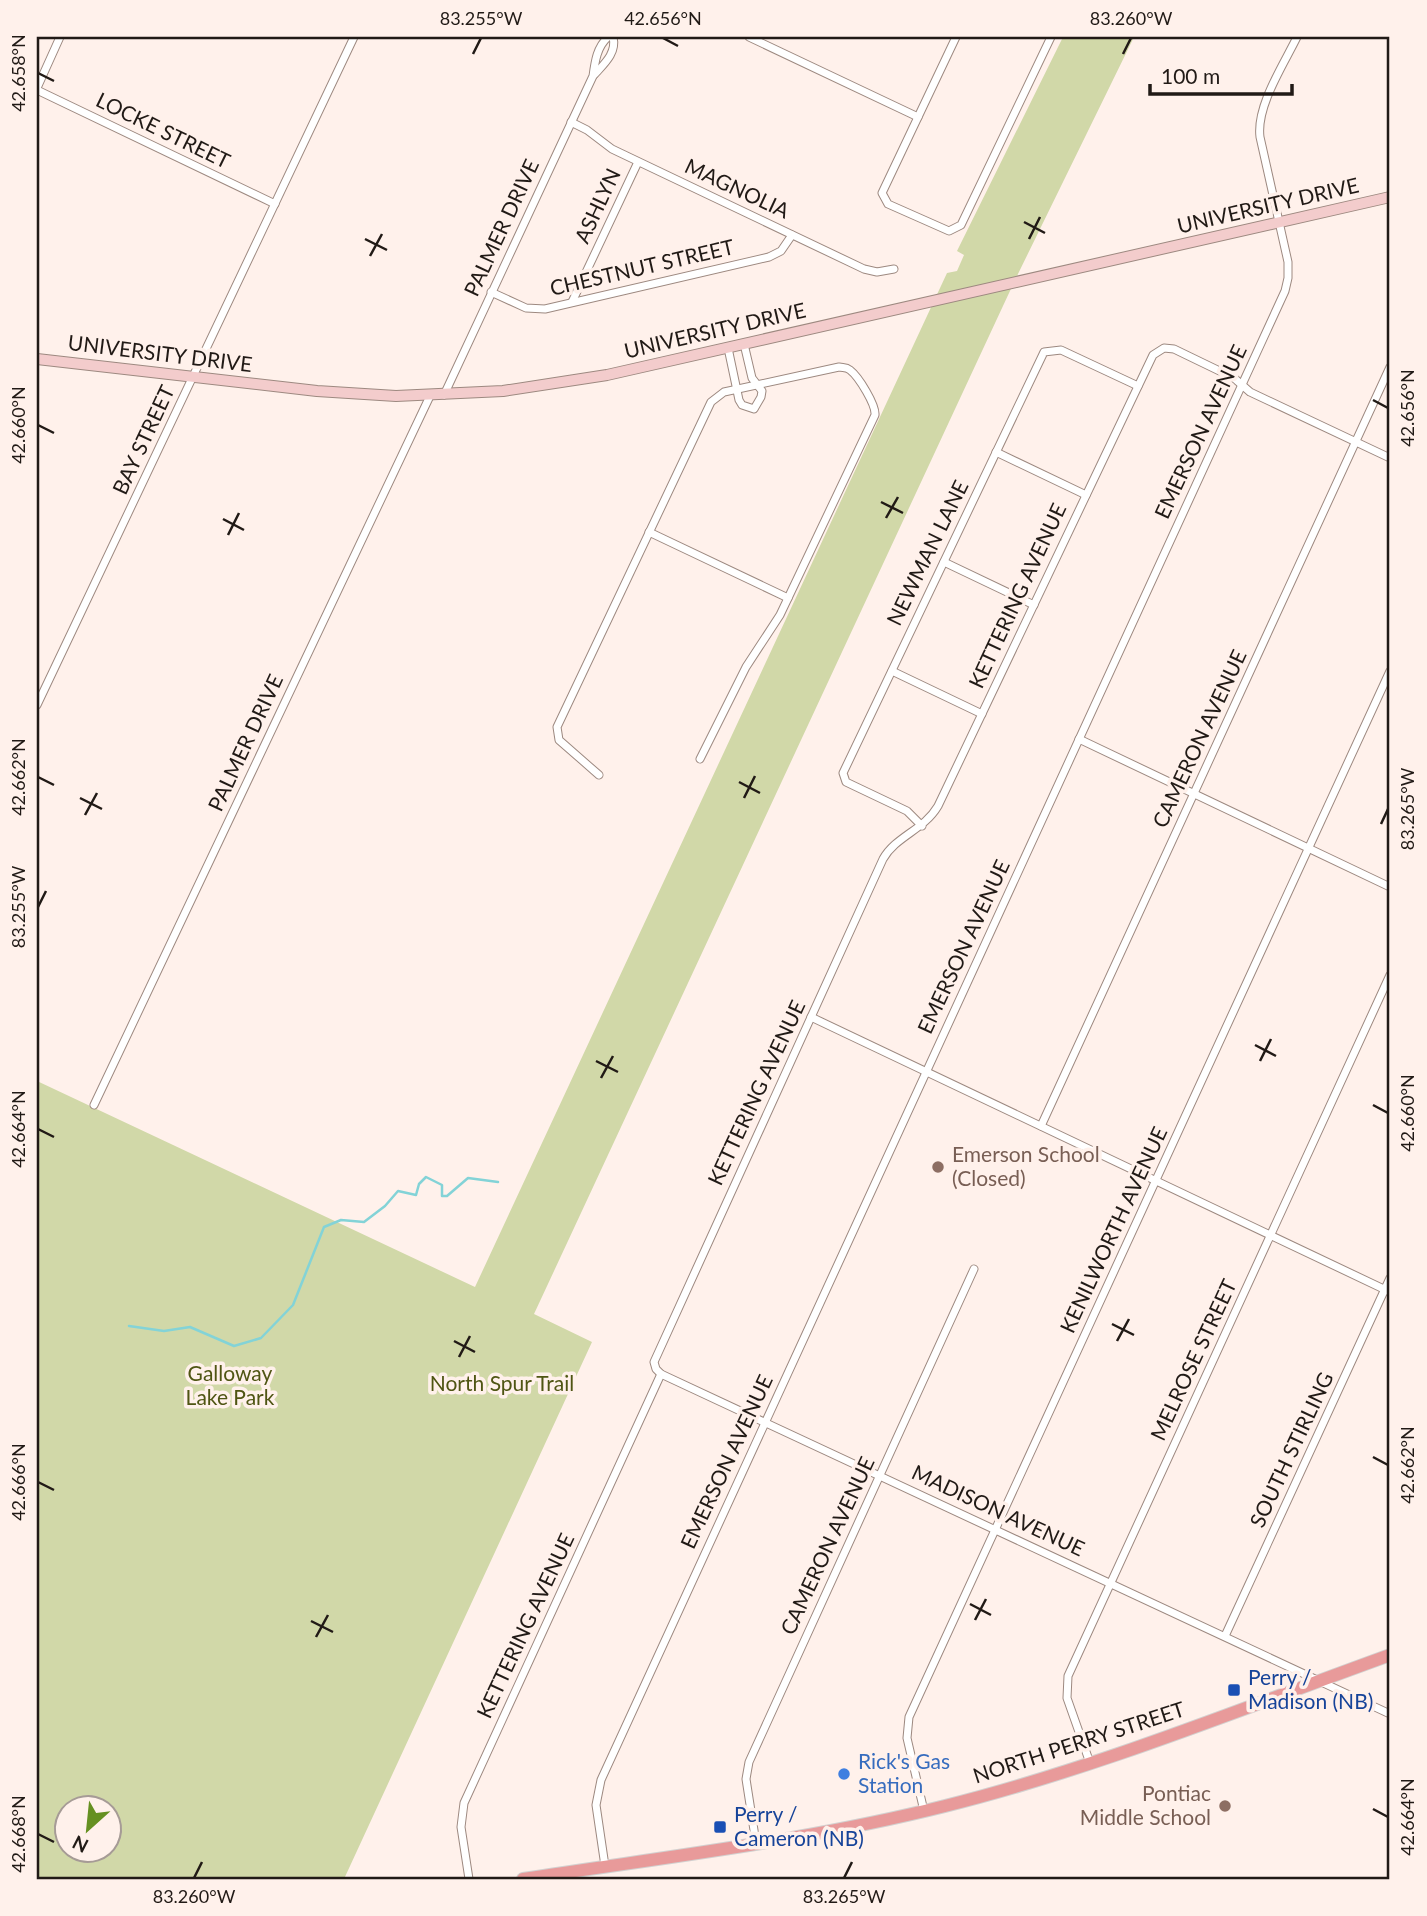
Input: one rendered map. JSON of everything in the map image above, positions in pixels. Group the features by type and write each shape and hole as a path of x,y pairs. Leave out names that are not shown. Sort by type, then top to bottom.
{"main road":[{"name":"UNIVERSITY DRIVE","path":"37,359 342,393 443,396 563,384 1390,197"},
{"name":"NORTH PERRY STREET","path":"523,1879 819,1833 924,1811 1090,1763 1390,1655"}],"street":[{"path":"37,89 60,37"},
{"name":"BAY STREET","path":"37,705 354,37"},
{"name":"PALMER DRIVE","path":"443,396 593,76 610,57 615,44 611,37 603,42 596,57 593,76"},
{"path":"749,37 918,117"},
{"path":"956,37 883,189 883,197 888,204 944,230 953,230 961,225 1051,37"},
{"name":"EMERSON AVENUE","path":"605,1866 596,1808 599,1784 1287,283 1288,262 1260,122 1263,109 1297,37"},
{"name":"LOCKE STREET","path":"37,89 275,204"},
{"name":"MAGNOLIA","path":"571,122 587,130 610,148 868,271 894,269"},
{"name":"ASHLYN","path":"572,302 638,162"},
{"name":"CHESTNUT STREET","path":"491,292 523,307 534,309 572,302 769,257 781,251 792,235"},
{"path":"728,348 741,404 752,409 757,406 762,395 752,378 744,344"},
{"name":"KETTERING AVENUE","path":"469,1879 461,1827 464,1803 661,1374 654,1366 655,1357 886,854 897,842 922,826 936,809 1152,357 1160,349 1174,349 1242,384"},
{"name":"NEWMAN LANE","path":"922,826 906,811 849,783 843,776 844,770 1044,352 1061,350 1138,386"},
{"name":"CAMERON AVENUE","path":"1041,1126 1390,367"},
{"path":"599,775 559,740 556,731 711,402 722,393 737,389 845,368 852,372 876,408 874,418 788,598 771,631 746,667 700,759"},
{"path":"1242,384 1250,392 1390,458"},
{"name":"PALMER DRIVE","path":"94,1105 430,396"},
{"path":"996,452 1086,495"},
{"path":"649,532 788,598"},
{"path":"944,562 1034,605"},
{"path":"892,671 982,714"},
{"name":"KENILWORTH AVENUE","path":"924,1811 907,1738 907,1723 1390,671"},
{"path":"1079,739 1390,887"},
{"name":"MELROSE STREET","path":"1090,1763 1067,1698 1066,1684 1390,975"},
{"path":"811,1017 1388,1291"},
{"name":"CAMERON AVENUE","path":"756,1843 746,1779 747,1765 974,1269"},
{"name":"SOUTH STIRLING","path":"1225,1636 1388,1291 1390,1278"},
{"name":"MADISON AVENUE","path":"661,1374 1390,1714"}],"green space":[{"name":"Galloway Lake Park","path":"1063,37 1134,37 1016,278 534,1314 592,1342 344,1879 37,1879 37,1081 475,1287 947,273 957,271 964,255 957,251"}],"waterway":[{"path":"129,1326 164,1331 190,1327 234,1346 261,1338 293,1305 324,1227 341,1220 364,1222 385,1206 398,1191 416,1195 419,1184 426,1177 442,1185 442,1196 447,1196 468,1178 498,1182"}],"place":[{"name":"Emerson School (Closed)","path":"938,1167"},
{"name":"Perry / Madison (NB)","path":"1234,1690"},
{"name":"Rick's Gas Station","path":"844,1774"},
{"name":"Pontiac Middle School","path":"1225,1806"},
{"name":"Perry / Cameron (NB)","path":"720,1827"}],"park label":[{"name":"North Spur Trail","path":"502,1384"}]}
